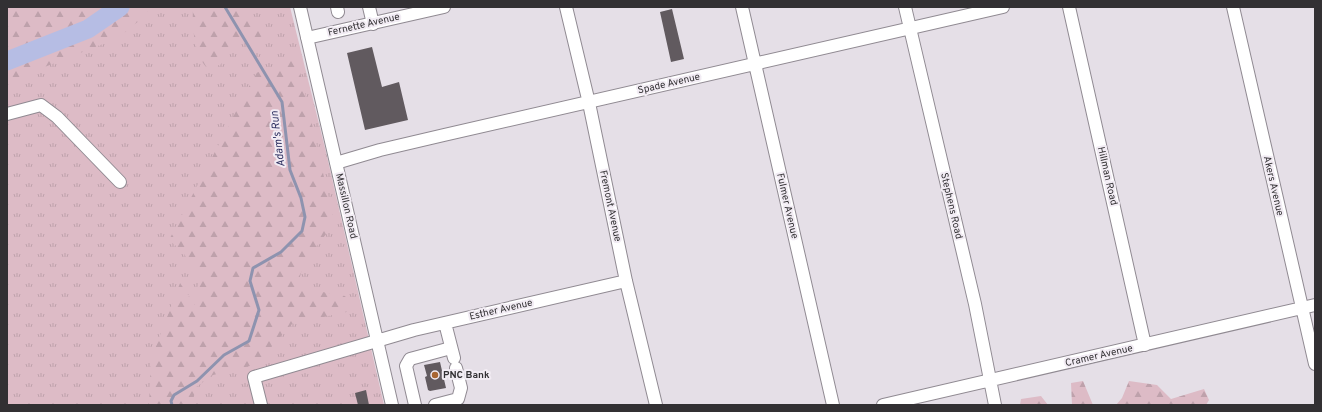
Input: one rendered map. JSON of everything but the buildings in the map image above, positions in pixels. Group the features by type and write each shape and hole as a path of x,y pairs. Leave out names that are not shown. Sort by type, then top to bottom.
{"street":[{"name":"Massillon Road","path":"300,7 392,405"},
{"path":"369,7 373,24"},
{"name":"Fernette Avenue","path":"307,38 444,7"},
{"name":"Fremont Avenue","path":"566,7 589,103 626,281 656,405"},
{"name":"Fulmer Avenue","path":"742,7 833,405"},
{"name":"Stephens Road","path":"905,7 975,304 995,405"},
{"name":"Spade Avenue","path":"336,163 394,147 1003,7"},
{"name":"Hillman Road","path":"1069,7 1146,345"},
{"name":"Akers Avenue","path":"1232,7 1315,364"},
{"path":"7,114 41,105 57,117 120,182"},
{"name":"Esther Avenue","path":"261,405 254,377 377,340 626,281"},
{"name":"Cramer Avenue","path":"883,405 1315,306"},
{"path":"435,405 458,399 460,388 445,323"},
{"path":"415,405 406,366 410,359 454,358"}],"green space":[{"path":"151,7 140,20 118,38 37,70 7,84 7,8"},
{"path":"193,7 248,7 266,35 239,44 220,65 207,68 199,55 195,40"},
{"path":"290,7 326,152 384,405 7,405 7,8"},
{"path":"297,58 333,217 327,233 304,262 299,280 306,289 345,296 351,305 351,311 292,324 270,348 262,363 213,375 196,387 192,405 149,405 151,359 180,283 195,305 199,278 183,252 169,240 256,73"},
{"path":"1083,381 1093,405 1072,405 1071,383"},
{"path":"1129,381 1157,385 1171,399 1204,389 1209,400 1206,405 1116,405 1122,398"},
{"path":"1041,396 1048,405 1020,405 1021,399"}],"waterway":[{"path":"7,61 88,29 120,7"},
{"name":"Adam's Run","path":"172,405 171,401 174,395 197,381 224,355 249,341 259,310 250,281 253,268 281,252 302,231 305,217 301,198 290,170 282,102 225,7"}],"place":[{"name":"PNC Bank","path":"435,375"}]}
